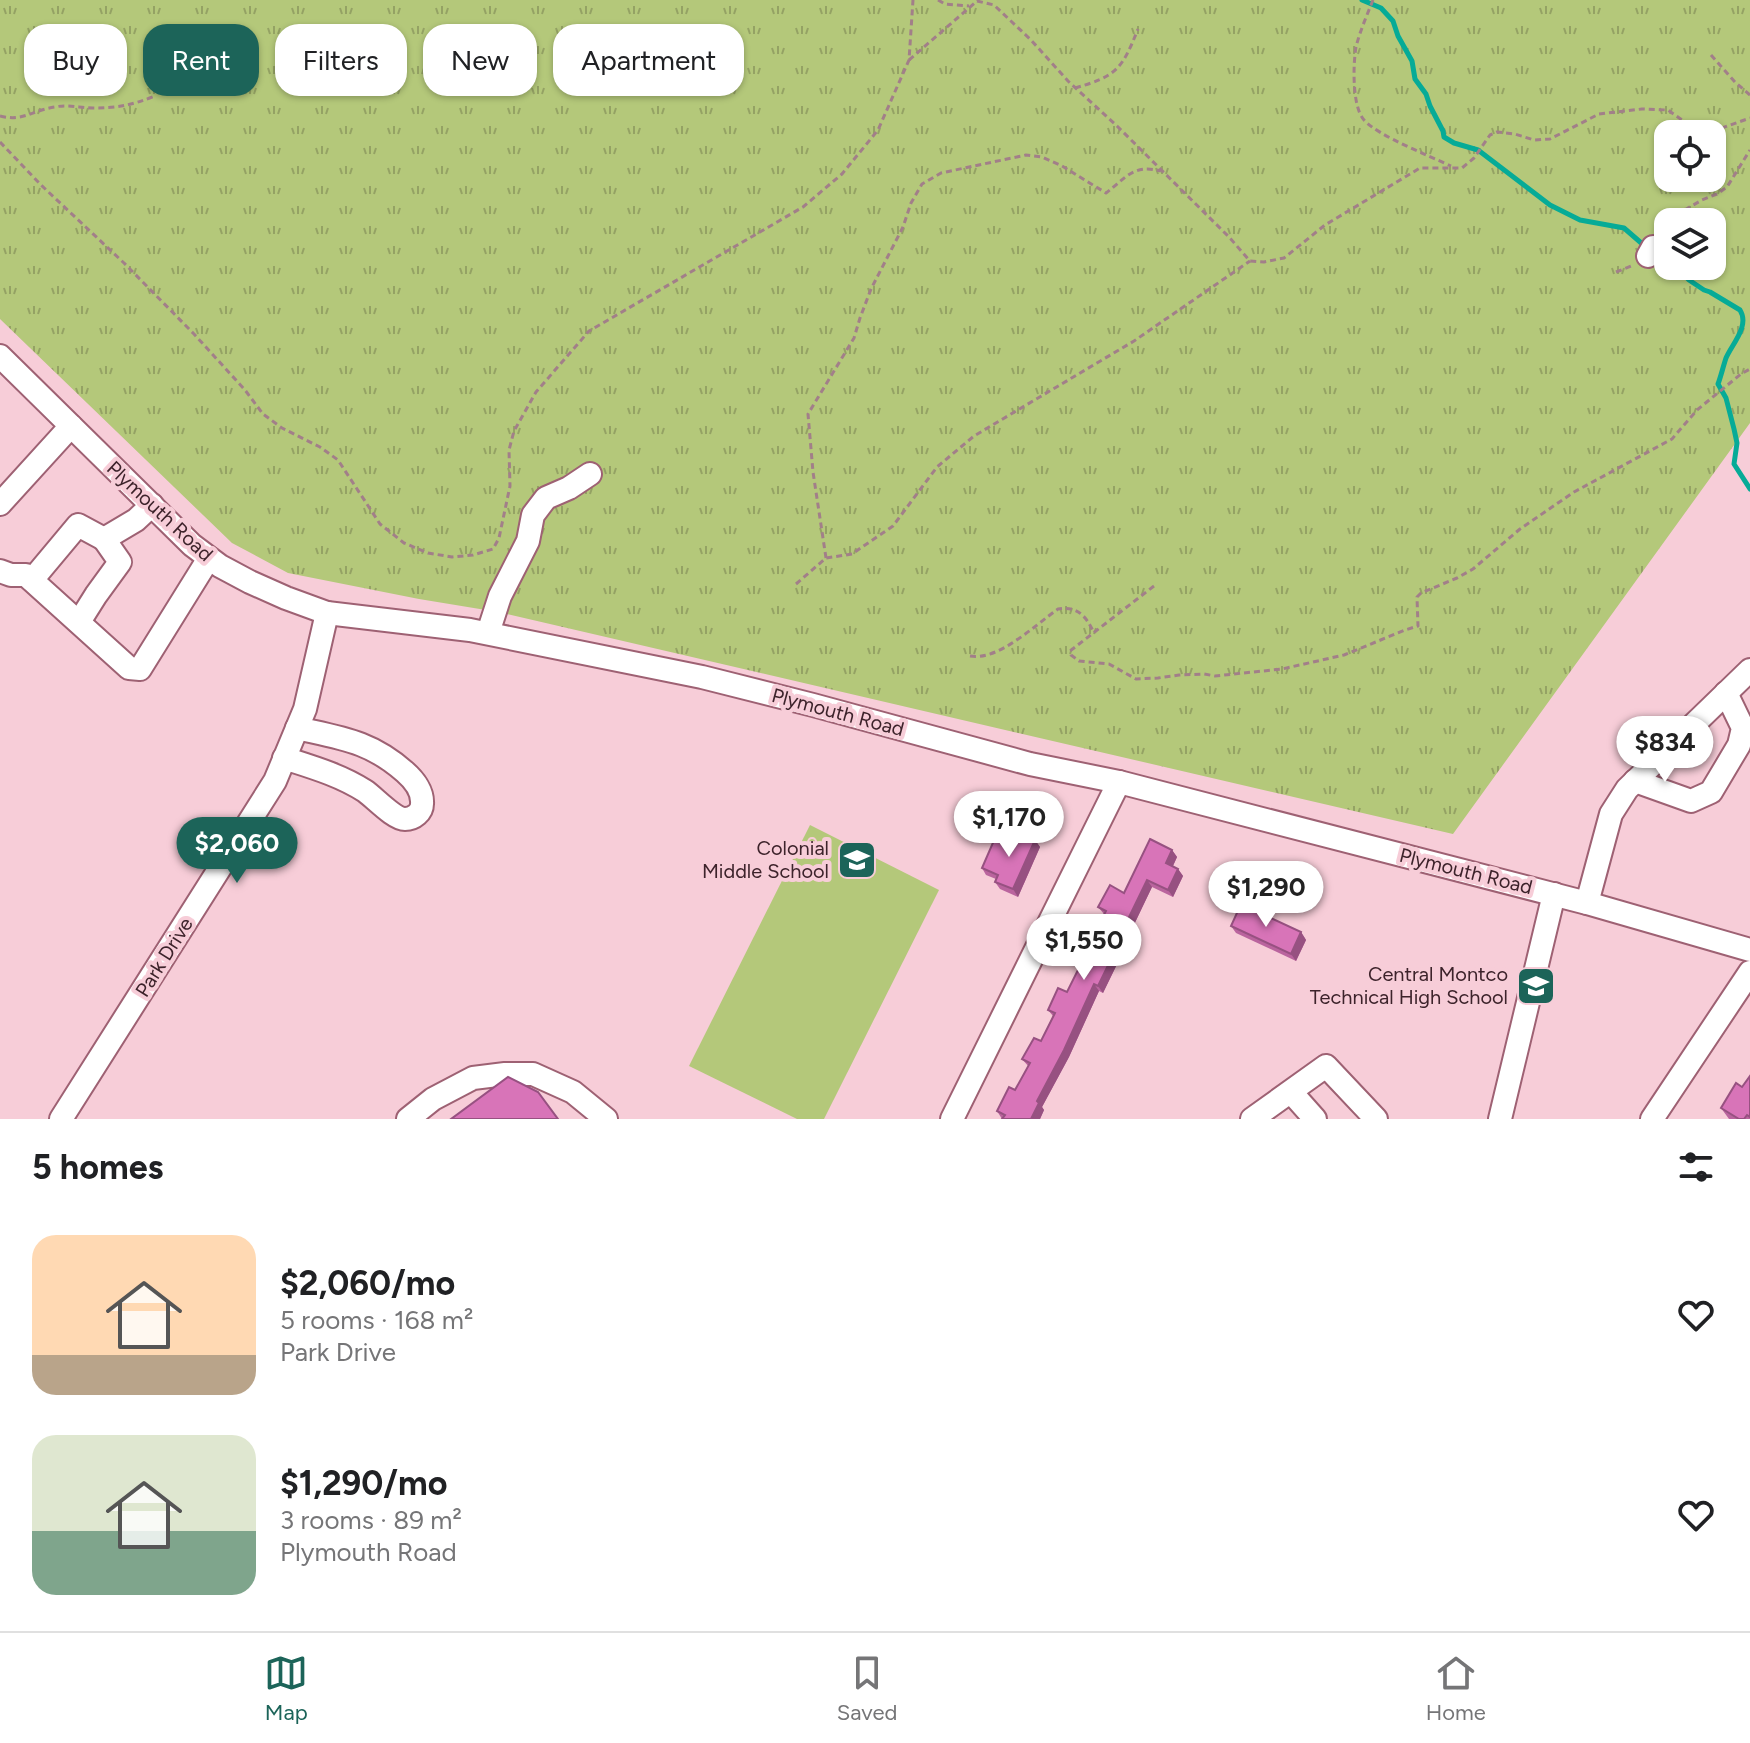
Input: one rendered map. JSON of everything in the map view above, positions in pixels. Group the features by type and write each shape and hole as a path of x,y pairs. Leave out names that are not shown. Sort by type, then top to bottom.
{"street":[{"name":"Plymouth Road","path":"2,361 192,545 220,566 250,582 327,613 488,633 702,677 1030,764 1119,782 1554,894 1750,950"},
{"path":"0,504 71,426"},
{"path":"488,633 500,596 528,541 533,515 546,498 590,474"},
{"path":"104,539 136,520 152,505"},
{"path":"32,580 78,525 104,539 120,562 79,622"},
{"path":"0,571 26,575 129,668 140,669 209,558"},
{"name":"Park Drive","path":"61,1119 275,781 305,709 327,613"},
{"path":"1587,903 1611,814 1627,789 1750,670"},
{"path":"1635,781 1691,801 1711,792 1739,745 1743,728 1726,693"},
{"path":"284,758 350,782 398,817 409,818 419,811 422,804 420,792 413,780 390,759 369,747 297,728"},
{"path":"952,1119 1119,782"},
{"path":"1500,1119 1554,894"},
{"path":"1652,1119 1750,972"},
{"path":"1252,1119 1326,1066 1376,1119"},
{"path":"408,1119 433,1099 473,1078 533,1074 573,1092 606,1119"},
{"path":"1291,1092 1315,1119"}],"path":[{"path":"0,142 194,334 263,414 338,460 380,524 404,543 428,553 452,557 473,555 493,549 499,538 510,486 509,450 514,431 536,392 589,331 803,207 842,174 878,130 909,60 913,0"},
{"path":"938,0 945,4 971,6"},
{"path":"1373,0 1356,48 1355,99 1358,110 1364,120 1379,131 1455,168"},
{"path":"909,60 977,1 994,5 1250,261"},
{"path":"1075,88 1114,73 1127,55 1138,29"},
{"path":"1711,55 1750,95"},
{"path":"0,116 18,119 41,110 71,105 126,107 155,96"},
{"path":"796,584 826,558 852,554 893,526 937,467 974,436 1121,349 1250,261 1284,258 1325,225 1420,168 1462,168 1474,158 1490,135 1497,132 1534,140 1550,139 1599,114 1642,109 1668,110 1699,132 1716,130 1750,118"},
{"path":"1688,208 1727,187 1750,150"},
{"path":"826,558 808,414 854,338 871,289 922,184 941,173 1026,155 1042,157 1062,166 1106,193 1137,169 1163,172"},
{"path":"1154,586 1070,651 1071,655 1079,661 1109,664 1136,679 1204,674 1215,676 1282,669 1344,655 1418,626 1416,605 1421,593 1473,569 1520,529 1574,492 1672,439 1697,410 1750,369"},
{"path":"970,656 990,655 1058,609 1075,609 1083,615 1094,633"}],"green space":[{"path":"0,0 1750,0 1750,423 1453,834 498,612 288,573 232,543 0,319"},
{"path":"810,825 939,890 824,1119 797,1119 689,1066"}],"building":[{"path":"1015,831 1035,840 1013,889 995,882 998,875 982,868 995,838 1009,844"},
{"path":"1150,839 1172,850 1166,863 1178,869 1168,890 1147,880 1098,986 1094,984 1037,1101 1039,1103 1031,1119 1002,1119 1005,1115 997,1111 1009,1087 1015,1090 1030,1063 1022,1059 1034,1038 1041,1041 1055,1013 1048,1010 1058,988 1067,992 1082,962 1074,958 1085,936 1091,939 1106,911 1098,907 1110,885 1124,893"},
{"path":"1241,904 1301,932 1291,954 1231,926"},
{"path":"1750,1076 1750,1117 1747,1115 1739,1119 1721,1108 1736,1083 1742,1087"},
{"path":"508,1077 538,1092 558,1119 451,1119"}],"waterway":[{"path":"1362,0 1381,8 1393,21 1412,61 1415,79 1426,94 1444,137 1478,150 1550,205 1580,220 1624,228 1647,248"},
{"path":"1689,280 1740,310 1743,316 1742,329 1726,358 1718,384 1726,398 1737,443 1734,464 1750,489"}],"place":[{"name":"Colonial Middle School","path":"857,860"},
{"name":"Central Montco Technical High School","path":"1536,986"}]}
